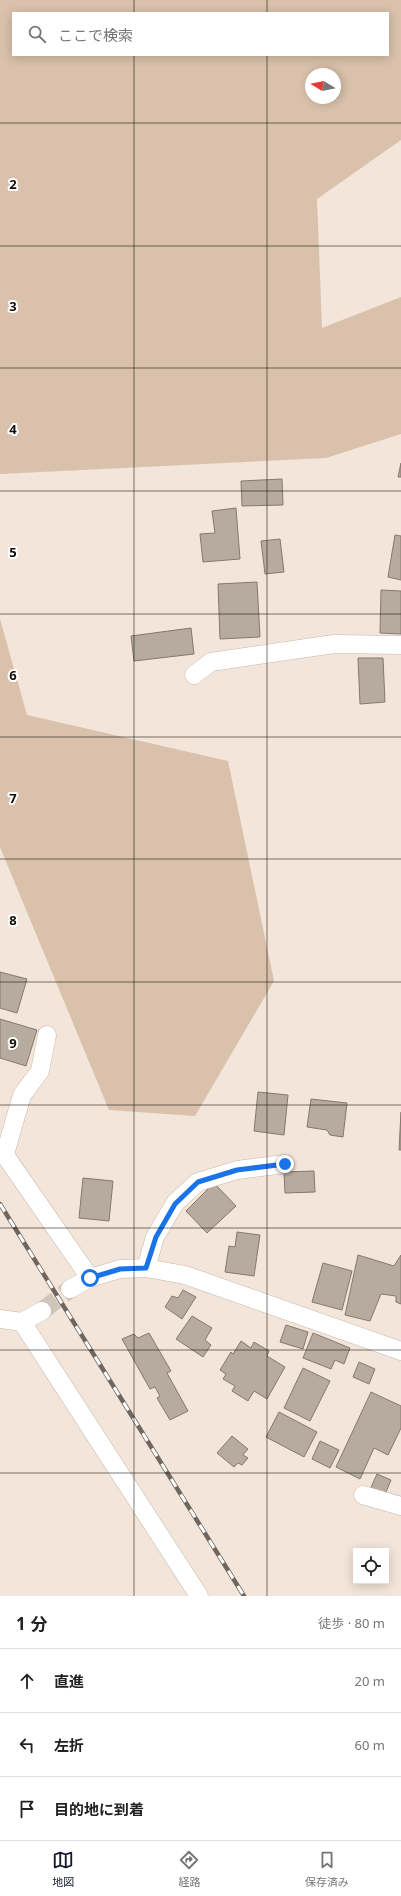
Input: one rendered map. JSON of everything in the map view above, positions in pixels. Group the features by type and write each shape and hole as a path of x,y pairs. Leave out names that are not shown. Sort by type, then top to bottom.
{"street":[{"path":"194,675 211,662 334,644 401,645"},
{"path":"47,1035 40,1071 22,1095 3,1151 90,1278"},
{"path":"146,1268 156,1237 175,1204 198,1182 237,1170 285,1164"},
{"path":"70,1289 90,1278 120,1269 146,1268 185,1275 401,1351"},
{"path":"0,1319 22,1322 42,1311"},
{"path":"22,1322 199,1596"},
{"path":"363,1495 401,1506"}],"shaded area":[{"path":"0,0 401,0 401,140 317,199 322,328 401,297 401,434 326,458 0,474"},
{"path":"0,619 27,715 228,761 274,981 195,1116 109,1110 0,847"}],"building":[{"path":"401,463 401,477 398,477"},
{"path":"282,479 283,505 242,506 241,481"},
{"path":"236,508 240,559 203,562 200,534 215,533 212,511"},
{"path":"395,535 401,536 401,580 388,577"},
{"path":"280,539 284,572 265,574 261,541"},
{"path":"257,582 260,637 220,639 218,584"},
{"path":"381,590 401,591 401,634 380,633"},
{"path":"191,628 194,654 134,661 131,636"},
{"path":"358,658 383,658 385,702 360,704"},
{"path":"0,972 27,979 17,1013 0,1008"},
{"path":"0,1019 37,1030 26,1066 0,1058"},
{"path":"258,1092 288,1095 284,1135 254,1131"},
{"path":"311,1099 347,1103 343,1137 330,1135 327,1130 307,1127"},
{"path":"401,1112 401,1150 399,1150"},
{"path":"314,1171 315,1192 285,1193 284,1172"},
{"path":"83,1178 113,1181 109,1221 79,1218"},
{"path":"214,1183 236,1206 207,1233 186,1211"},
{"path":"237,1232 260,1235 254,1276 225,1272 229,1246 235,1247"},
{"path":"358,1255 394,1266 401,1255 401,1304 396,1302 396,1296 381,1294 370,1321 345,1315"},
{"path":"323,1263 352,1271 342,1310 312,1302"},
{"path":"183,1290 196,1297 182,1319 165,1307 172,1296 178,1298"},
{"path":"192,1316 212,1328 205,1340 211,1345 203,1357 176,1339"},
{"path":"286,1325 308,1332 303,1349 280,1342"},
{"path":"149,1333 171,1371 167,1373 188,1411 170,1420 157,1398 160,1396 155,1387 150,1389 122,1339 134,1334 138,1338"},
{"path":"313,1333 350,1348 344,1364 335,1360 331,1369 303,1358"},
{"path":"241,1341 251,1348 254,1342 269,1351 267,1356 285,1367 267,1399 254,1391 248,1401 232,1391 235,1386 223,1379 226,1374 220,1370 231,1352 233,1354"},
{"path":"359,1362 375,1369 369,1384 353,1377"},
{"path":"303,1368 330,1381 310,1421 284,1408"},
{"path":"371,1392 401,1406 401,1428 388,1455 374,1448 360,1479 336,1467"},
{"path":"279,1412 317,1432 304,1457 266,1437"},
{"path":"232,1436 248,1449 243,1455 248,1458 242,1465 238,1463 234,1467 217,1453"},
{"path":"320,1441 339,1450 330,1468 312,1459"},
{"path":"377,1474 391,1480 383,1499 369,1492"}],"tunnel":[{"path":"42,1311 70,1289"}],"railway":[{"path":"0,1204 244,1596"}],"route":[{"path":"90,1278 120,1269 146,1268 156,1237 175,1204 198,1182 237,1170 285,1164"}]}
